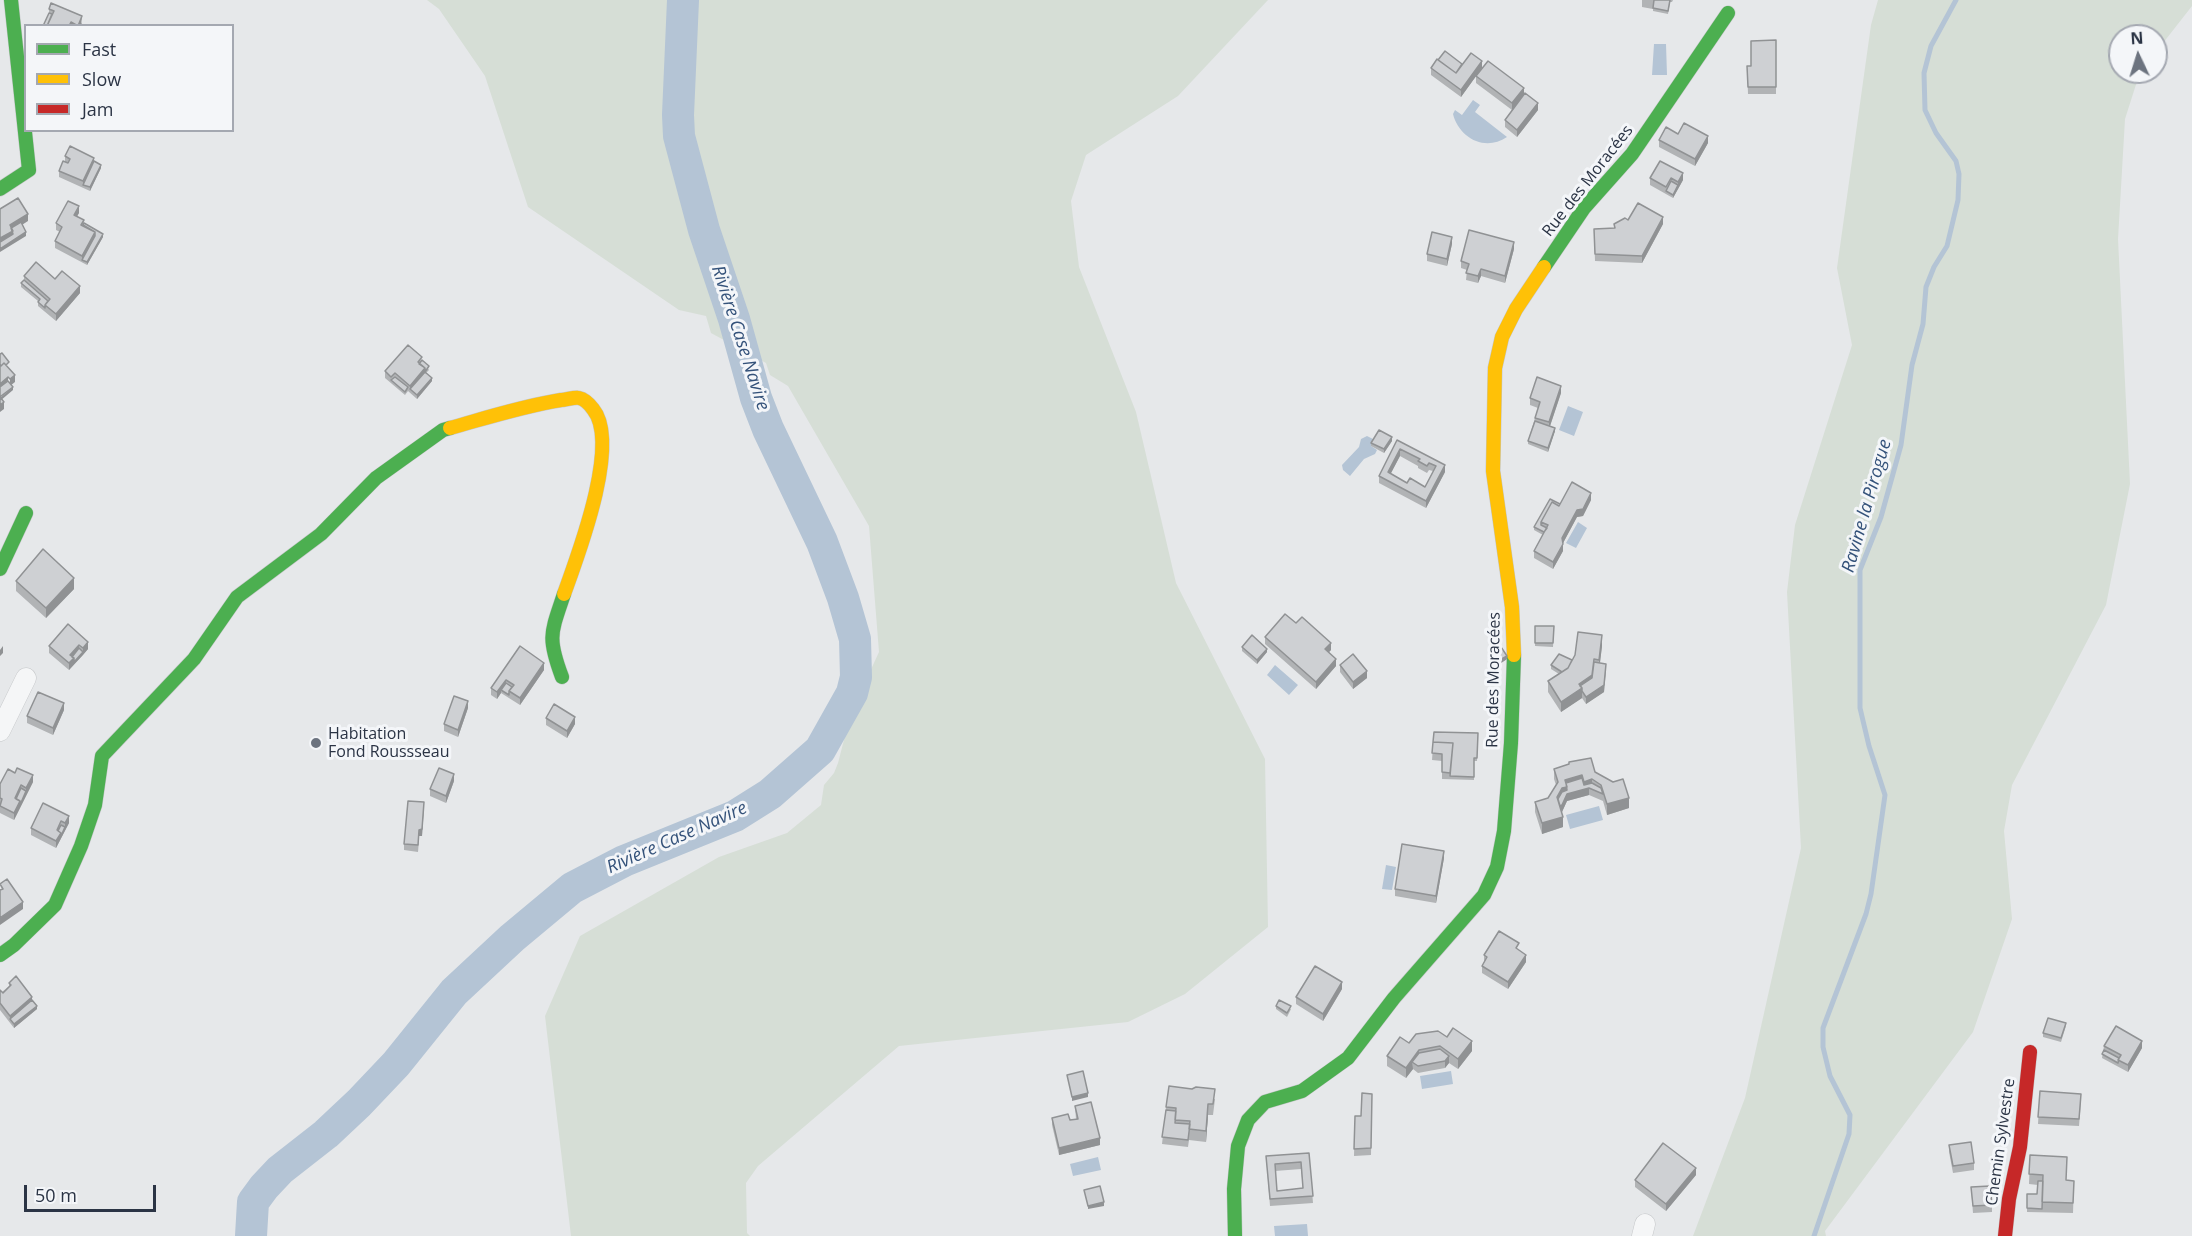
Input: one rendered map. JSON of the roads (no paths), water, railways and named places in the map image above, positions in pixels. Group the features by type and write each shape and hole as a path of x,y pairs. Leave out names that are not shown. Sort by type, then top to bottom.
{"street":[{"path":"11,0 24,123"},
{"name":"Rue des Moracées","path":"1235,1236 1234,1189 1238,1146 1248,1120 1265,1102 1302,1091 1348,1058 1394,998 1484,895 1497,867 1504,831 1511,743 1514,658 1512,607 1493,471 1495,368 1502,337 1516,309 1584,208 1632,154 1728,13"},
{"path":"0,189 29,170 25,132"},
{"path":"0,955 14,945 55,905 81,846 95,805 102,756 194,659 237,597 321,534 376,478 443,430 542,403 579,398 589,404 598,415 603,432 598,484 583,541 552,632 554,652 562,678"},
{"path":"0,569 26,513"},
{"path":"0,731 26,678"},
{"name":"Chemin Sylvestre","path":"2005,1236 2009,1199 2020,1147 2030,1052"}],"water":[{"path":"1654,44 1666,44 1667,75 1652,75"},
{"path":"1473,100 1480,105 1475,112 1507,137 1499,141 1482,143 1467,136 1461,130 1453,114 1455,110 1462,115"},
{"path":"1568,406 1583,412 1574,436 1559,430"},
{"path":"1367,436 1375,440 1371,446 1377,450 1375,454 1364,459 1350,476 1343,470 1342,465 1359,447 1361,439"},
{"path":"1578,522 1587,528 1576,548 1566,543"},
{"path":"1275,665 1298,685 1289,695 1267,675"},
{"path":"1599,806 1603,820 1570,829 1566,815"},
{"path":"1386,865 1396,867 1392,890 1382,889"},
{"path":"1451,1071 1453,1084 1422,1089 1420,1076"},
{"path":"1098,1157 1101,1170 1073,1176 1070,1164"},
{"path":"1307,1224 1308,1236 1275,1236 1274,1226"}],"waterway":[{"name":"Rivière Case Navire","path":"251,1236 253,1202 264,1187 280,1170 326,1134 359,1103 396,1064 454,992 512,938 572,888 624,861 735,816 770,794 820,750 852,693 856,677 855,639 843,598 822,542 768,429 756,398 734,319 704,230 679,136 683,0"},
{"name":"Ravine la Pirogue","path":"1814,1236 1849,1134 1850,1115 1830,1076 1823,1047 1823,1028 1866,914 1885,795 1869,746 1860,708 1860,570 1881,517 1901,445 1912,365 1923,324 1926,287 1934,267 1947,246 1958,200 1959,174 1956,161 1936,133 1925,110 1924,73 1931,46 1956,0"}],"place":[{"name":"Habitation Fond Roussseau","path":"316,743"}]}
